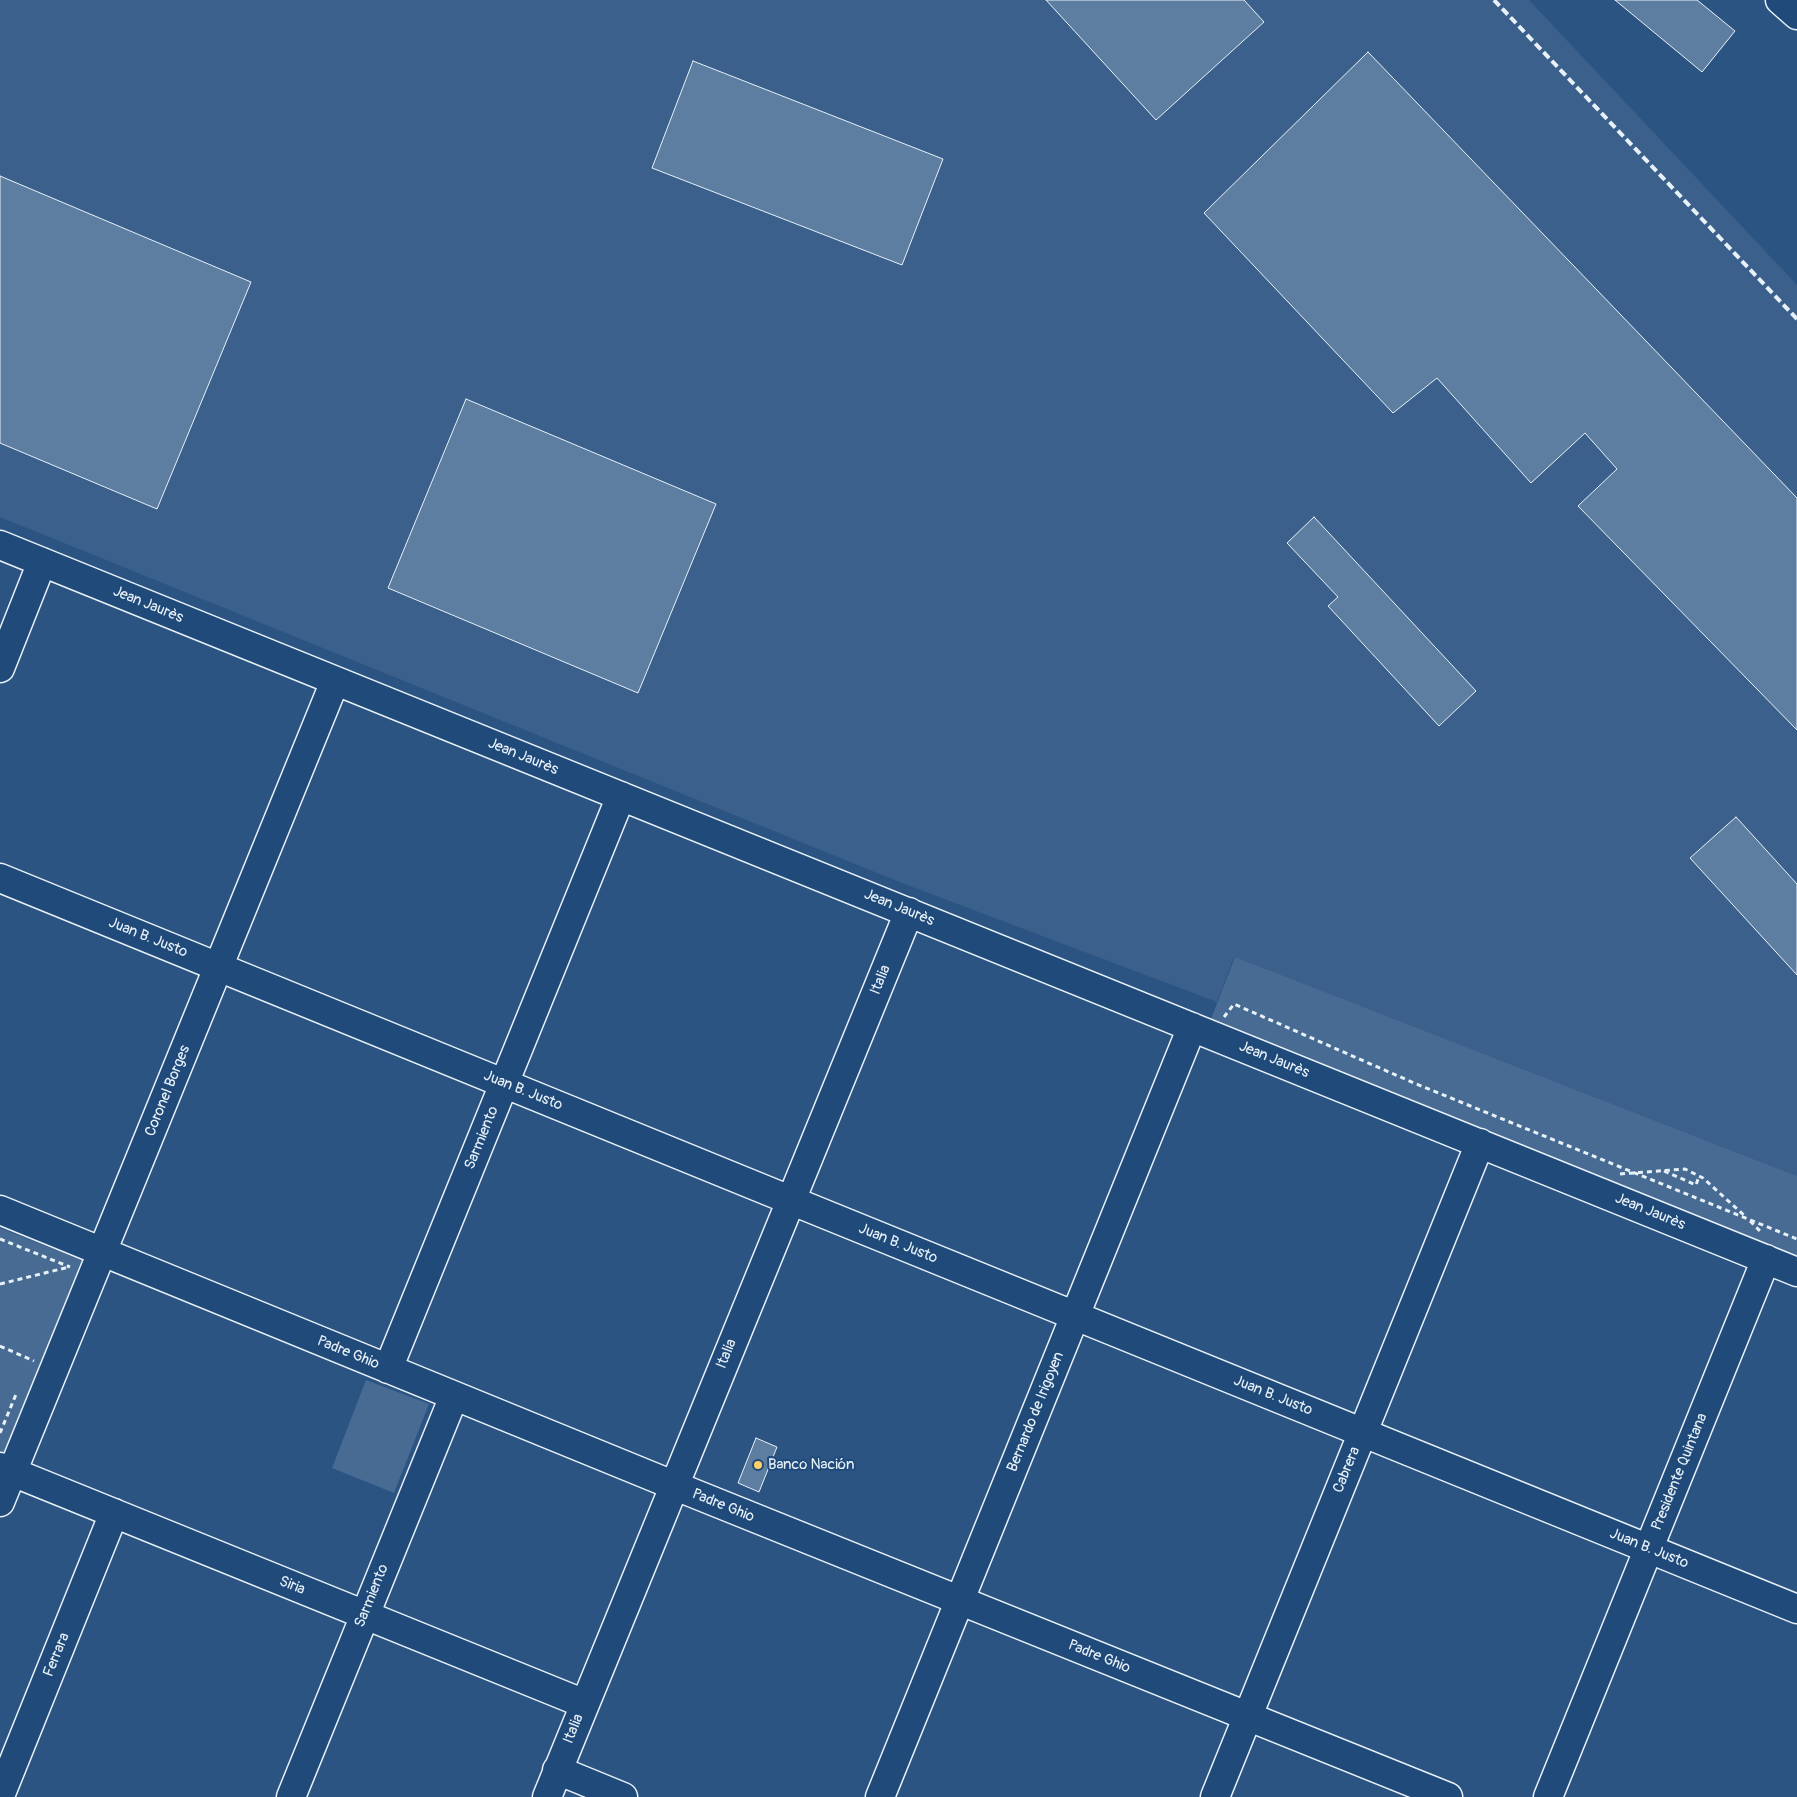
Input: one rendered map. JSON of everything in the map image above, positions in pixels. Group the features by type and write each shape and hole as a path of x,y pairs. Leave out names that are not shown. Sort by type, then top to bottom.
{"street":[{"path":"1780,0 1797,15"},
{"name":"Jean Jaurès","path":"0,545 1480,1143 1765,1246 1797,1272"},
{"path":"0,668 42,562"},
{"name":"Coronel Borges","path":"0,1502 6,1470 102,1252 335,681"},
{"name":"Sarmiento","path":"388,1369 621,796"},
{"name":"Juan B. Justo","path":"0,878 1797,1609"},
{"name":"Italia","path":"546,1797 908,912"},
{"name":"Bernardo de Irigoyen","path":"880,1797 1075,1316 1201,1031"},
{"name":"Cabrera","path":"1215,1797 1480,1143"},
{"name":"Padre Ghio","path":"0,1210 673,1485 1448,1797"},
{"name":"Presidente Quintana","path":"1548,1797 1649,1549 1765,1246"},
{"name":"Sarmiento","path":"291,1797 454,1396"},
{"name":"Siria","path":"6,1470 585,1704"},
{"name":"Ferrara","path":"0,1796 114,1513"},
{"path":"557,1770 623,1797"}],"path":[{"path":"1201,1031 1234,1004 1414,1083 1797,1239"},
{"path":"1618,1174 1685,1169 1703,1178 1749,1220 1765,1246"},
{"path":"1663,1170 1696,1185 1699,1176"},
{"path":"0,1239 70,1267 0,1284"},
{"path":"0,1346 36,1362"}],"shaded area":[{"path":"0,0 1529,0 1797,285 1797,1176 1234,957 1217,1002 902,883 0,517"},
{"path":"1235,957 1797,1176 1797,1258 1211,1019"},
{"path":"0,1228 84,1261 6,1455 0,1452"},
{"path":"366,1380 429,1404 394,1493 332,1468"}],"building":[{"path":"1046,0 1244,0 1264,22 1156,120"},
{"path":"1615,0 1697,0 1735,31 1702,72"},
{"path":"1368,52 1797,498 1797,730 1578,506 1617,469 1585,433 1531,483 1437,378 1393,413 1204,213"},
{"path":"693,61 943,159 902,265 652,168"},
{"path":"0,176 251,282 157,509 0,443"},
{"path":"466,399 716,504 638,693 388,588"},
{"path":"1314,517 1476,691 1439,726 1328,606 1338,597 1287,543"},
{"path":"1736,817 1797,884 1797,975 1690,858"},
{"name":"Banco Nación","path":"756,1438 777,1447 759,1492 738,1483"}],"railway":[{"path":"1494,0 1797,319"}],"place":[{"name":"Banco Nación","path":"758,1465"}]}
